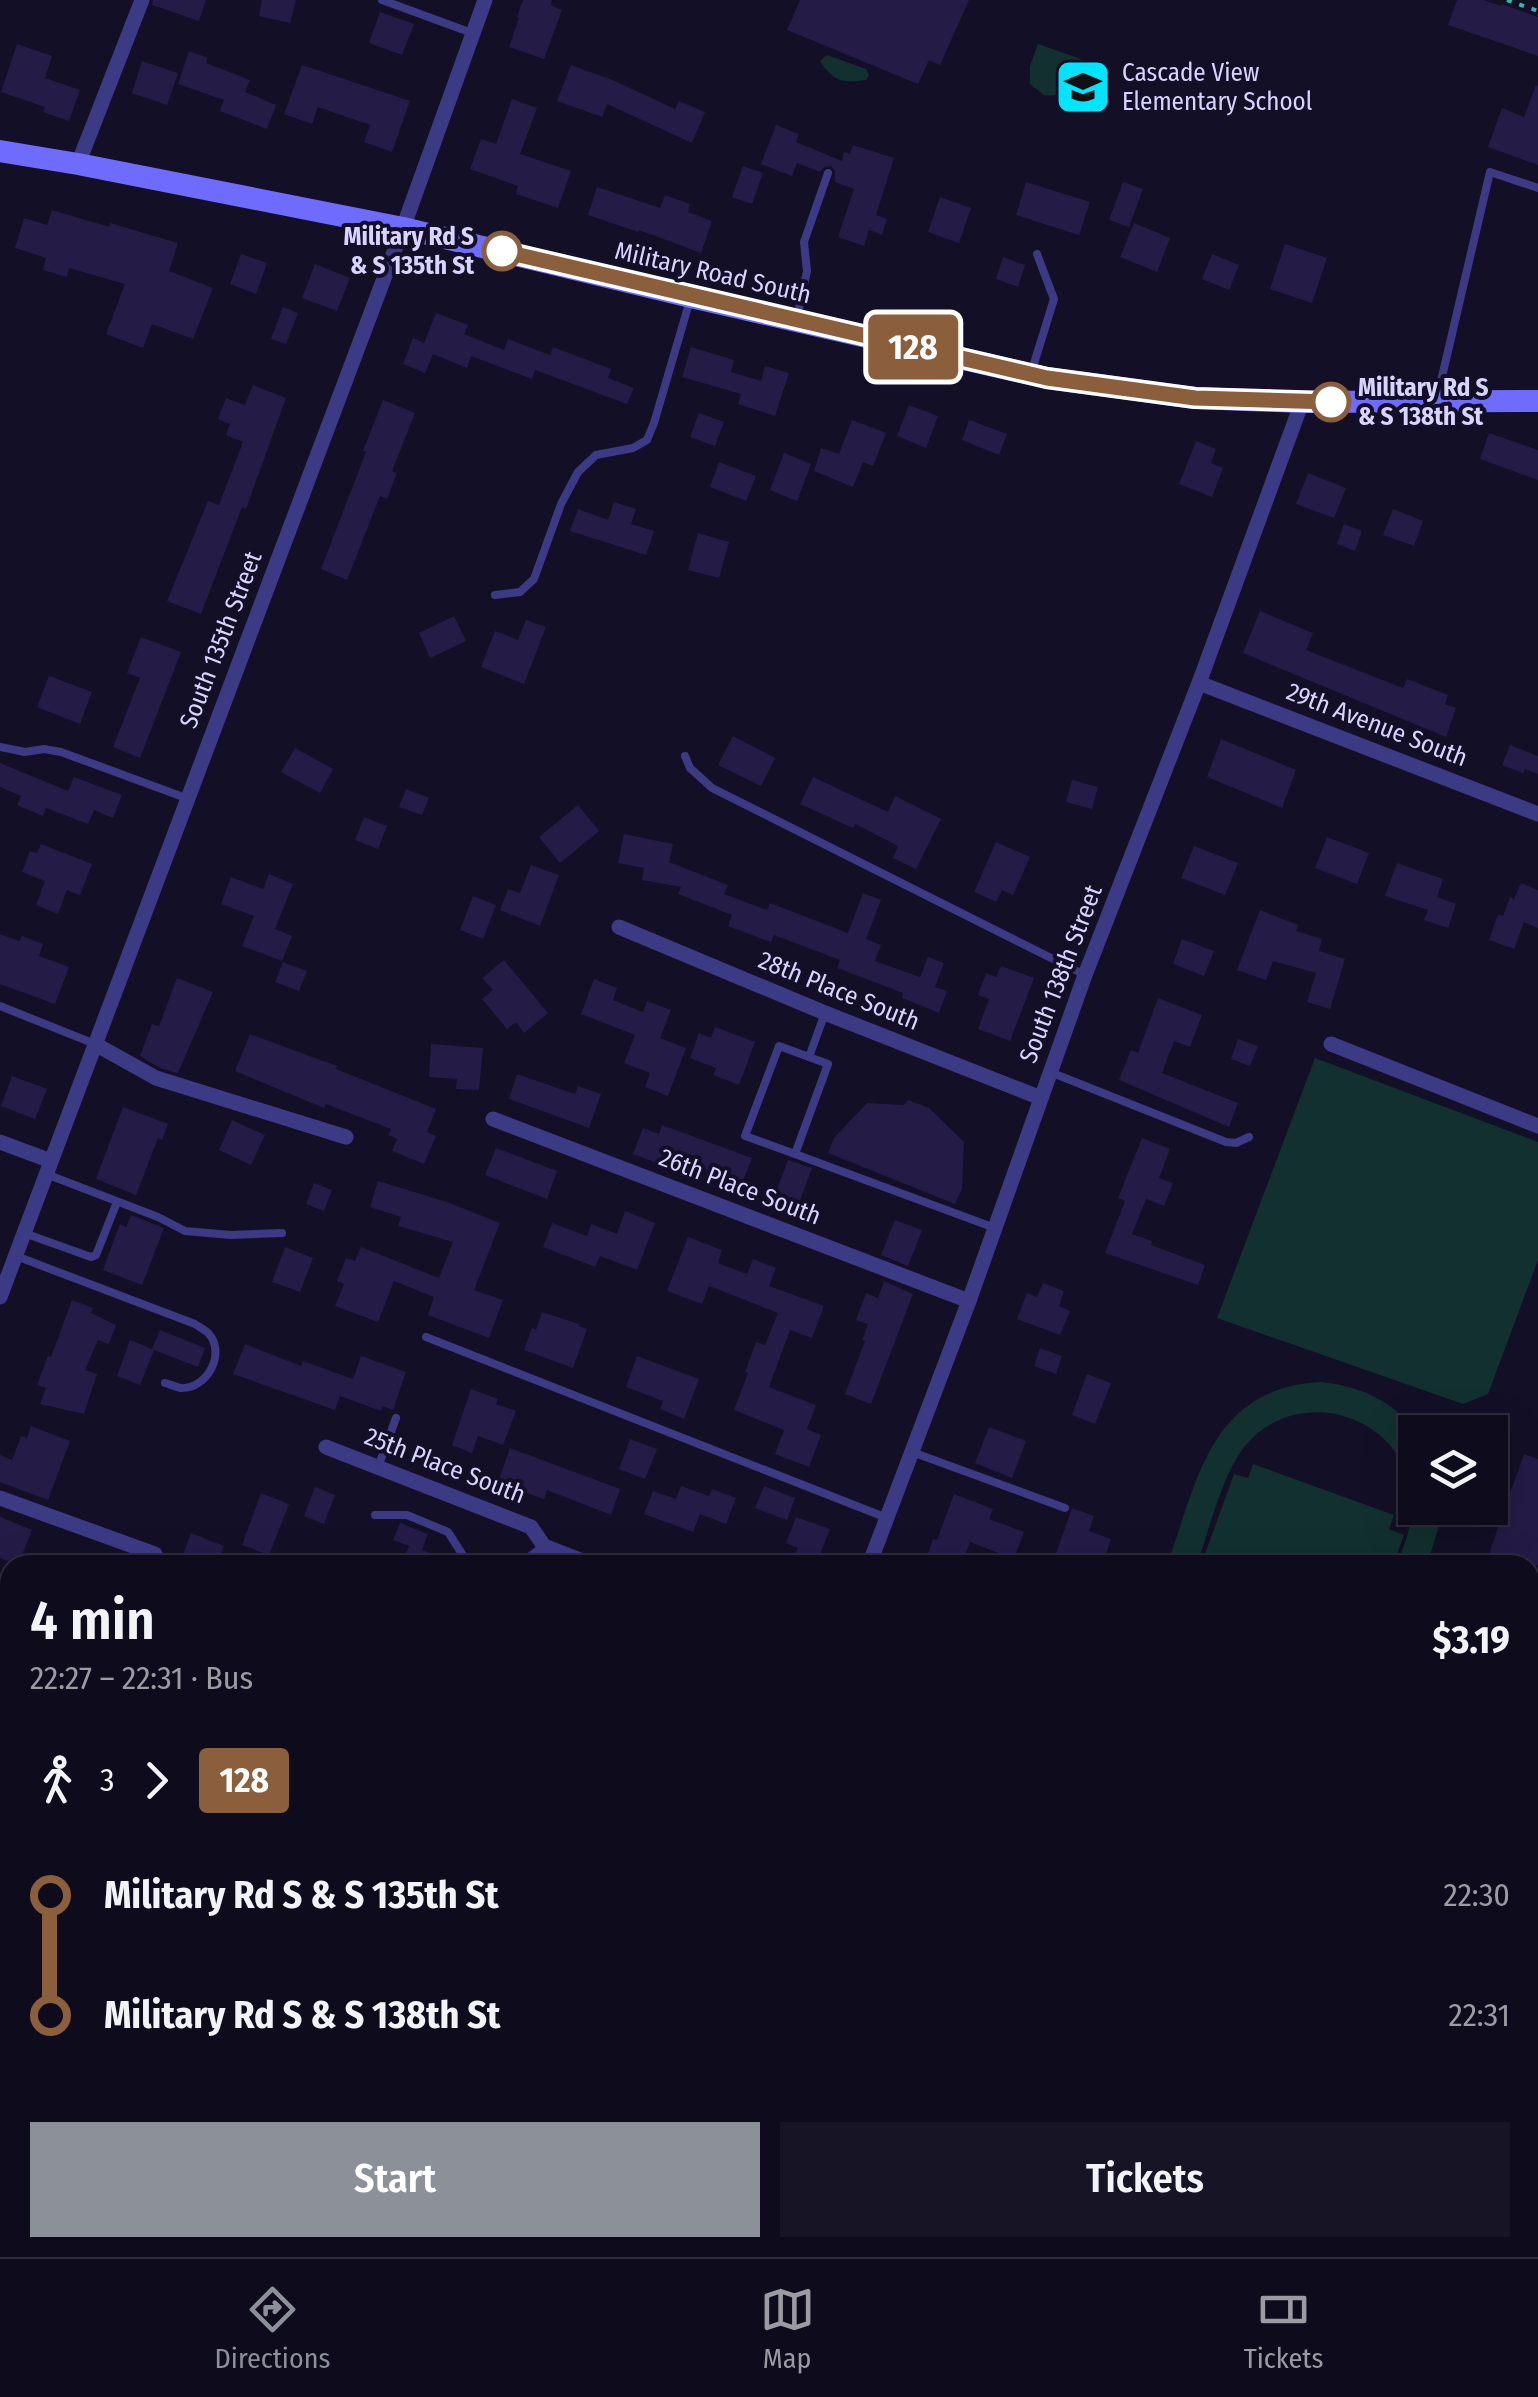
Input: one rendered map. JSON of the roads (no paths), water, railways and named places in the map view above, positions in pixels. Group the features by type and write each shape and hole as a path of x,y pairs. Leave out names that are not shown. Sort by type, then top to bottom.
{"street":[{"path":"78,164 142,0"},
{"name":"South 135th Street","path":"2,1288 403,228 485,0"},
{"name":"Military Road South","path":"0,151 403,228 1031,374 1195,398 1538,402"},
{"name":"South 138th Street","path":"873,1555 1085,975 1302,402"},
{"name":"29th Avenue South","path":"1198,683 1538,814"},
{"name":"28th Place South","path":"619,927 1041,1098"},
{"path":"95,1044 156,1078 346,1137"},
{"path":"1331,1044 1538,1126"},
{"name":"26th Place South","path":"493,1119 969,1301"},
{"path":"0,1142 49,1168"},
{"name":"25th Place South","path":"326,1447 531,1527 544,1546 567,1555"},
{"path":"0,1498 156,1554"}],"lane":[{"path":"382,0 473,33"},
{"path":"1436,402 1490,172 1538,188"},
{"path":"796,321 806,271 804,242 828,173"},
{"path":"1031,374 1054,299 1037,254"},
{"path":"494,596 520,592 534,578 578,472 596,455 632,448 647,440 691,297"},
{"path":"0,747 24,752 62,752 188,799"},
{"path":"685,756 690,768 712,788 1085,975"},
{"path":"0,1006 95,1044"},
{"path":"809,1057 825,1013"},
{"path":"795,1154 828,1064 779,1046 746,1136 995,1228"},
{"path":"1050,1072 1226,1142 1249,1137"},
{"path":"49,1168 186,1232 230,1236 282,1232"},
{"path":"24,1233 96,1255 117,1202"},
{"path":"16,1255 195,1324 208,1333 215,1346 212,1368 198,1384 180,1388 165,1383"},
{"path":"426,1337 886,1518"},
{"path":"378,1467 396,1418"},
{"path":"912,1452 1065,1508"},
{"path":"375,1515 407,1515 448,1532 463,1555"},
{"path":"532,1555 544,1546"}],"place":[{"name":"Cascade View Elementary School","path":"1083,87"},
{"name":"Military Rd S & S 135th St","path":"502,251"},
{"name":"Military Rd S & S 138th St","path":"1331,402"}]}
